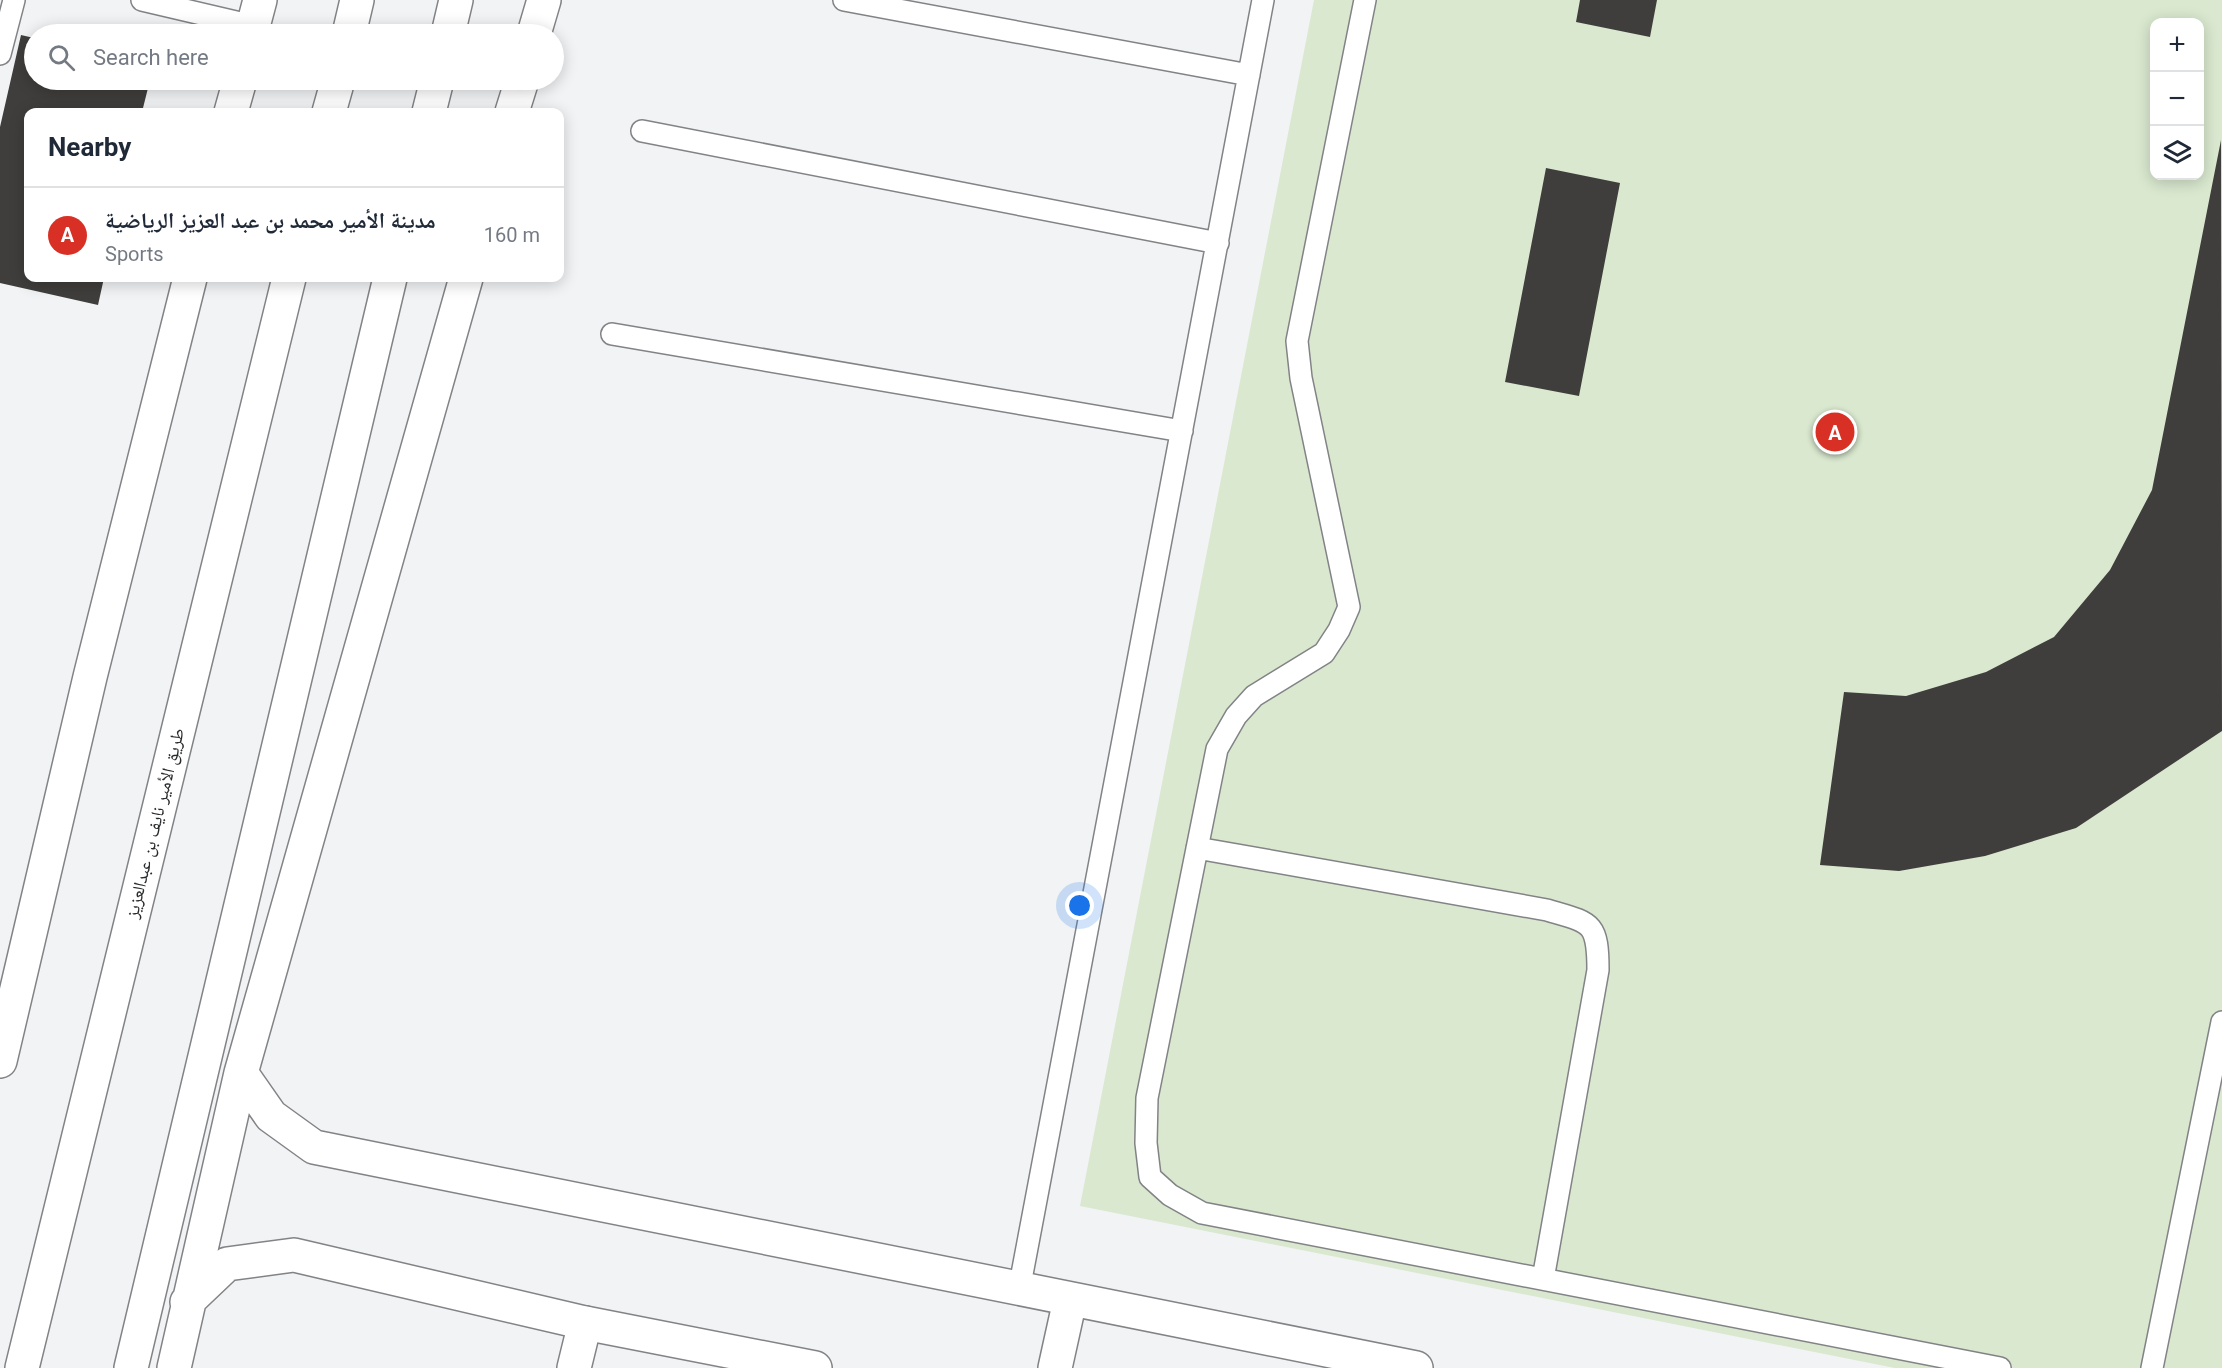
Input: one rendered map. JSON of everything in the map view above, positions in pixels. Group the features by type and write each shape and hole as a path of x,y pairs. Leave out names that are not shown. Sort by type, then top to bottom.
{"main road":[{"path":"351,24 357,0"},
{"path":"450,24 456,0"},
{"path":"537,24 544,0"},
{"path":"232,108 237,90"},
{"path":"330,108 335,90"},
{"path":"430,108 434,90"},
{"path":"513,108 519,90"},
{"path":"0,1061 88,689 189,282"},
{"name":"طريق الأمير نايف بن عبدالعزيز","path":"22,1368 288,282"},
{"path":"131,1368 389,282"},
{"path":"174,1368 187,1302 241,1073 465,282"},
{"path":"241,1073 271,1116 314,1147 1416,1368"},
{"path":"187,1302 227,1264 294,1255 585,1323 815,1368"},
{"path":"1055,1368 1070,1300"},
{"path":"574,1368 585,1323"}],"lane":[{"path":"0,54 15,0"},
{"path":"142,0 257,15"},
{"path":"844,0 1250,75"},
{"path":"1365,0 1297,341 1301,378 1349,608 1339,630 1324,653 1254,696 1236,716 1217,749 1147,1098 1146,1143 1150,1176 1170,1195 1202,1213 2000,1368"},
{"path":"1018,1290 1250,75 1260,1"},
{"path":"642,131 1218,243"},
{"path":"612,334 1182,431"},
{"path":"1197,848 1546,910 1584,921 1598,939 1598,970 1543,1280"},
{"path":"2152,1368 2222,1022"}],"green space":[{"path":"1314,0 2222,0 2222,1368 1895,1368 1080,1206"}],"building":[{"path":"1580,0 1657,0 1650,37 1576,22"},
{"path":"21,35 24,36 24,90 148,90 143,108 24,108 24,282 103,282 98,305 0,283 0,127"},
{"path":"2221,140 2222,731 2076,828 1985,856 1899,871 1820,865 1844,692 1906,696 1986,672 2054,637 2110,570 2152,490"},
{"path":"1546,168 1620,183 1579,396 1505,382"}],"place":[{"name":"مدينة الأمير محمد بن عبد العزيز الرياضية","path":"1835,432"}]}
